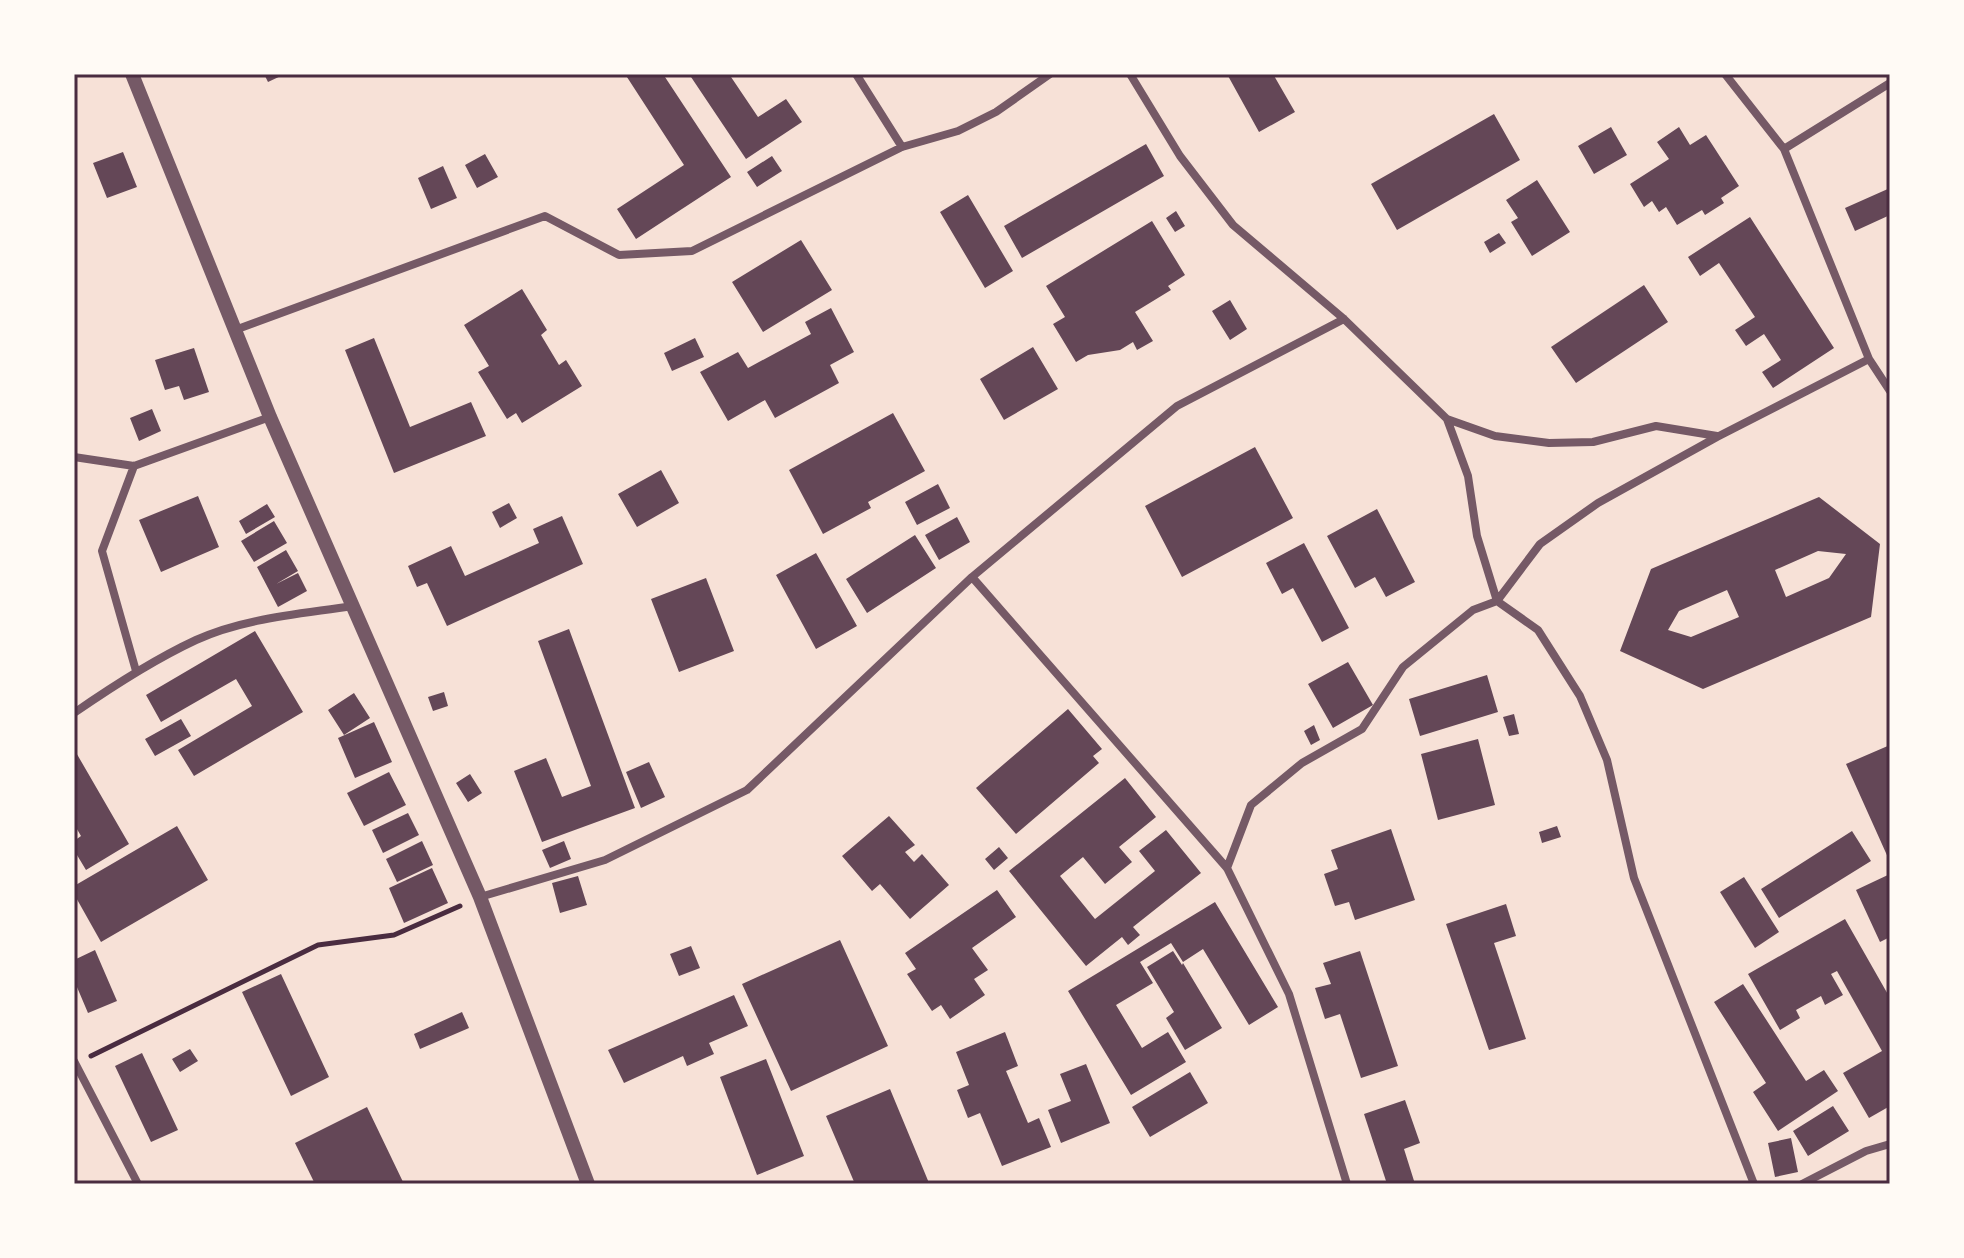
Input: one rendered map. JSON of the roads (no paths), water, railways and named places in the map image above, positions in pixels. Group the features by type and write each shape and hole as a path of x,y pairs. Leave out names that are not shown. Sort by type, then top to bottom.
{"street":[{"path":"132,74 270,417 480,897 588,1184"},
{"path":"856,74 902,147"},
{"path":"235,330 545,216 619,255 692,251 902,147 958,131 996,112 1050,74"},
{"path":"1130,74 1180,156 1233,225 1344,319 1447,419 1495,436 1549,443 1593,442 1656,426 1717,437"},
{"path":"1725,74 1784,149 1869,359 1890,391"},
{"path":"1784,149 1890,83"},
{"path":"480,897 605,860 747,790 972,577 1177,406 1344,319"},
{"path":"1227,868 1251,805 1302,763 1362,729 1403,667 1473,610 1497,601 1540,544 1598,503 1717,437 1869,359"},
{"path":"74,457 134,466 270,417"},
{"path":"1447,419 1468,476 1477,536 1497,601 1538,630 1580,696 1607,760 1634,878 1754,1184"},
{"path":"134,466 102,551 136,671"},
{"path":"972,577 1227,868 1289,994 1347,1184"},
{"path":"74,713 136,671 198,639 262,620 352,606"},
{"path":"75,1062 138,1184"},
{"path":"1802,1184 1866,1151 1890,1144"}]}
